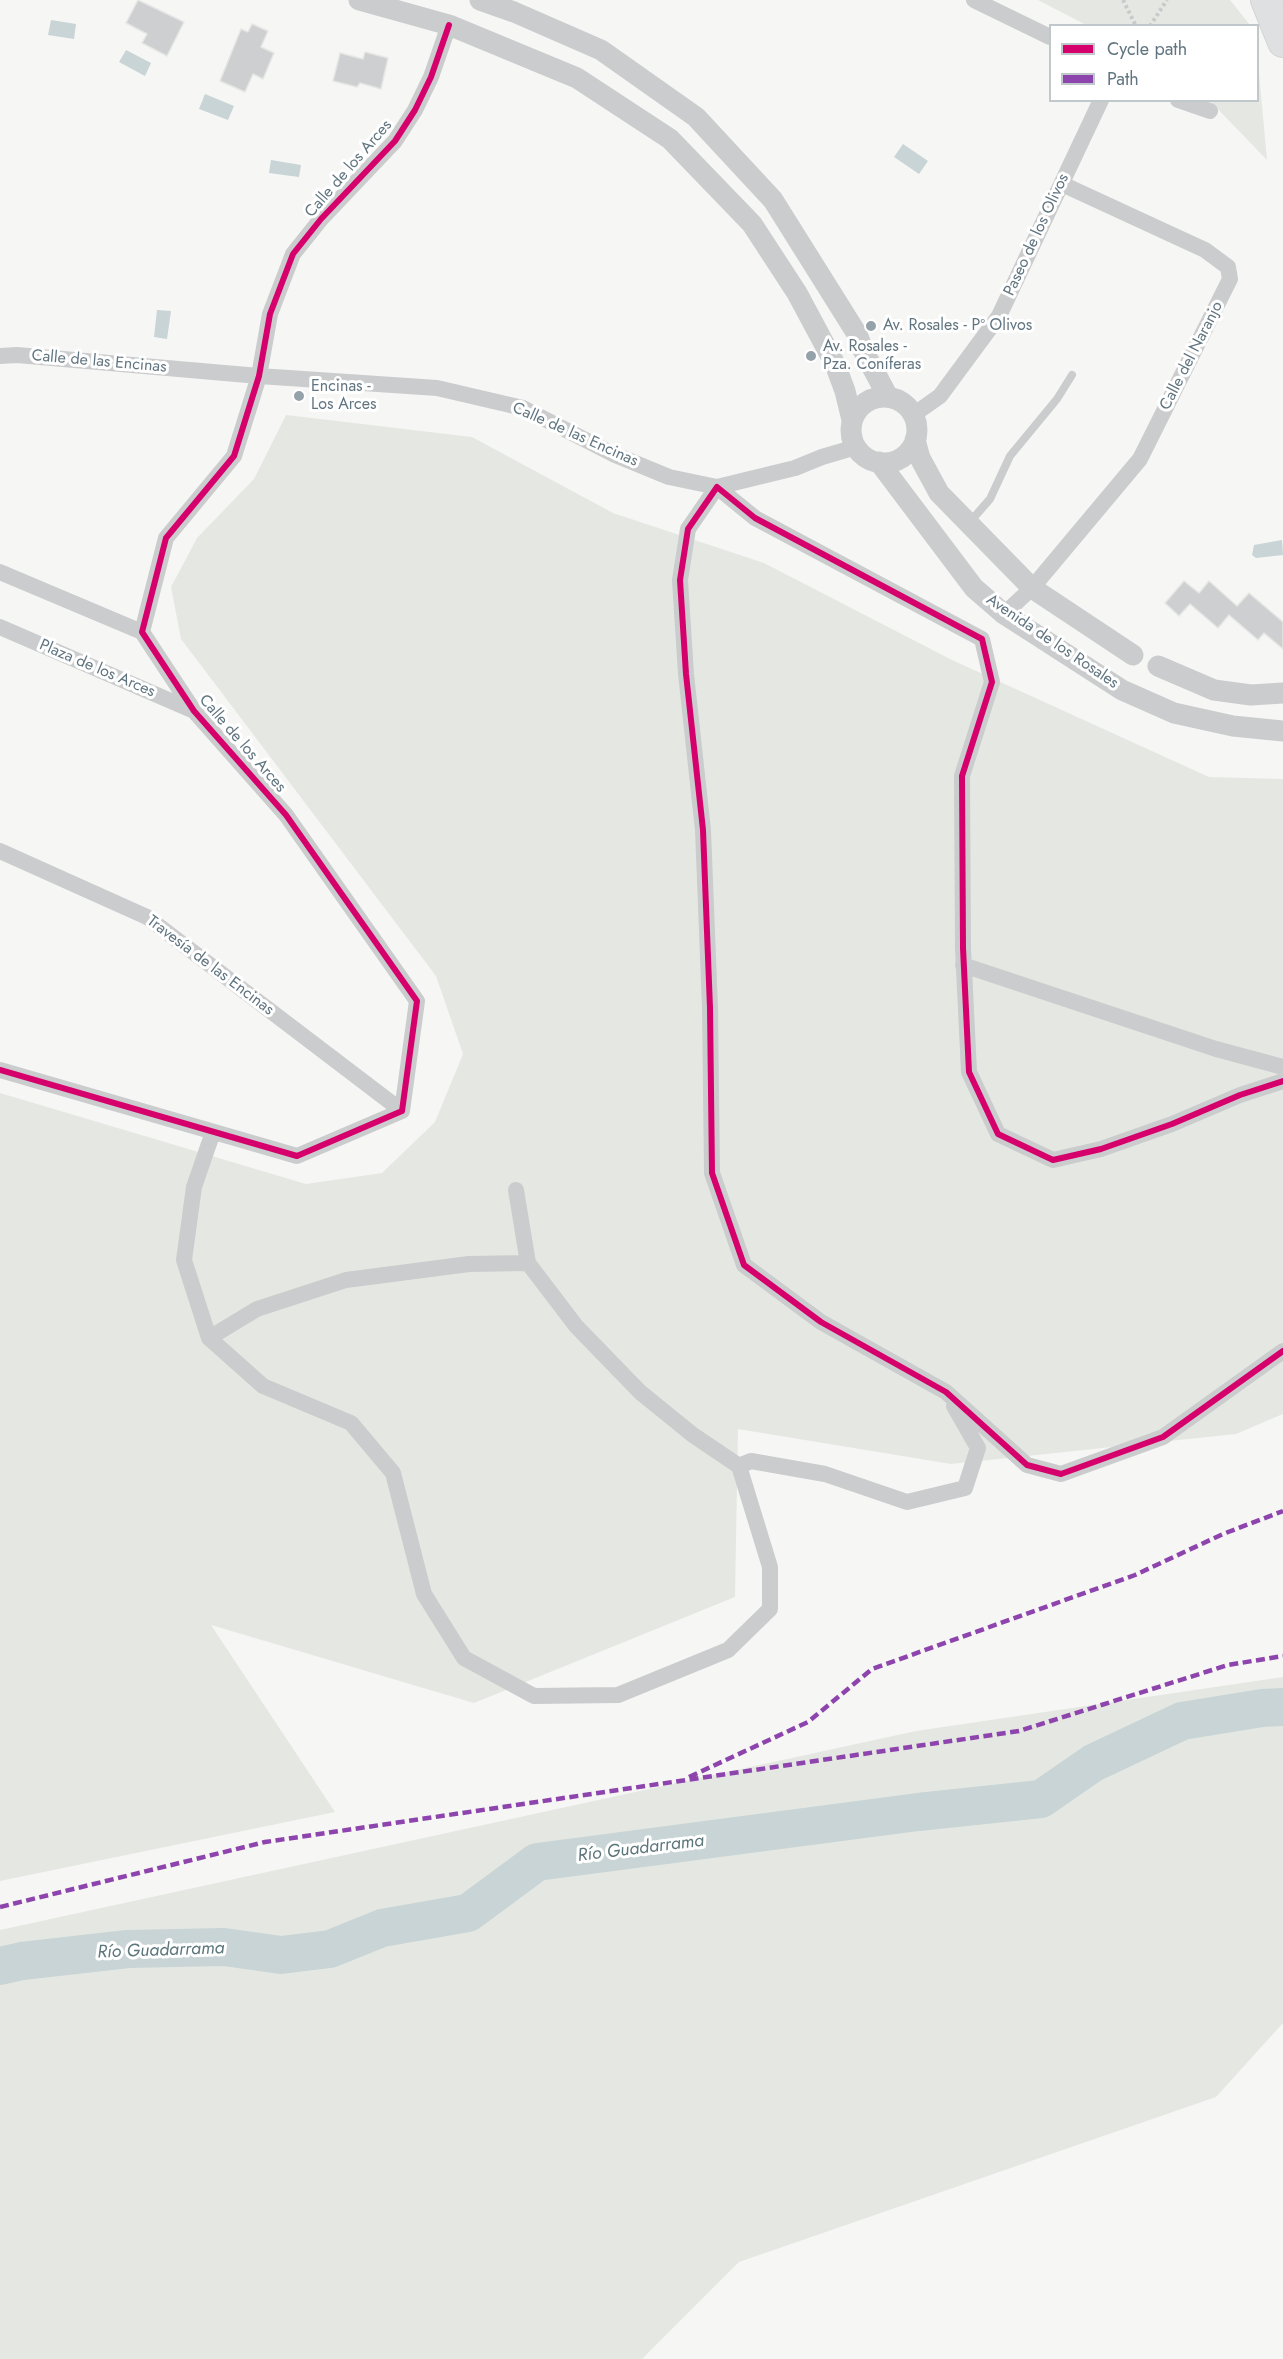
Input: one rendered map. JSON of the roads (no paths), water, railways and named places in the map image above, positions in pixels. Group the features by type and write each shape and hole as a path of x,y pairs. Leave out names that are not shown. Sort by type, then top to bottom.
{"highway":[{"path":"1266,0 1283,42"}],"street":[{"path":"359,0 449,25 577,78 670,140 752,224 796,292 835,364 845,391 852,420 851,431 856,447 864,456 879,462 898,459 908,452 915,440 917,429 913,415 907,406 888,397 869,400 860,406 852,420"},
{"path":"480,0 514,12 601,50 696,117 773,200 857,334 888,397"},
{"path":"974,0 1049,37"},
{"name":"Calle de los Arces","path":"402,1111 417,1001 286,815 194,711 142,632 166,538 234,456 259,376 270,314 293,254 321,219 395,141 415,110 431,77 449,25"},
{"name":"Paseo de los Olivos","path":"913,415 940,396 999,316 1100,102"},
{"path":"1184,102 1210,111"},
{"name":"Calle del Naranjo","path":"1004,614 1032,588 1140,459 1230,279 1228,267 1205,250 1062,184"},
{"name":"Calle de las Encinas","path":"0,356 28,356 259,376 437,388 523,408 613,454 669,477 717,487 795,468 856,447"},
{"name":"Avenida de los Rosales","path":"915,440 920,458 939,493 1032,588 1133,655 1214,690 1251,695 1283,693"},
{"name":"Avenida de los Rosales","path":"879,462 974,588 1004,614 1122,690 1174,714 1233,726 1283,731"},
{"path":"1283,1081 1240,1095 1172,1124 1121,1142 1053,1160 998,1134 969,1072 963,965 962,776 992,682 982,639 754,518 717,487 688,528 680,580 703,830 710,1008 712,1173 744,1265 821,1322 946,1392 1027,1465 1061,1474 1163,1437 1283,1351"},
{"path":"0,572 142,632"},
{"name":"Plaza de los Arces","path":"0,627 194,711"},
{"name":"Travesía de las Encinas","path":"0,851 147,917 402,1111"},
{"path":"963,965 1216,1049 1283,1067"},
{"path":"0,1070 297,1156 402,1111"},
{"path":"213,1132 194,1187 184,1260 209,1338 263,1386 351,1423 393,1473 424,1594 464,1658 534,1696 618,1695 728,1650 770,1609 770,1567 739,1466 693,1435 640,1392 576,1326 528,1263 516,1190"},
{"path":"209,1338 257,1309 346,1280 469,1264 528,1263"},
{"path":"739,1466 751,1461 825,1474 907,1502 965,1488 978,1448 946,1392"}],"lane":[{"path":"969,523 990,499 1010,456 1057,399 1072,375"}],"waterway":[{"name":"Río Guadarrama","path":"0,1966 22,1961 128,1949 224,1947 281,1955 330,1949 382,1928 468,1913 537,1862 918,1812 1041,1799 1093,1763 1182,1721 1262,1708 1283,1707"}],"place":[{"name":"Av. Rosales - Pº Olivos","path":"871,326"},
{"name":"Av. Rosales - Pza. Coníferas","path":"811,356"},
{"name":"Encinas - Los Arces","path":"299,396"}]}
